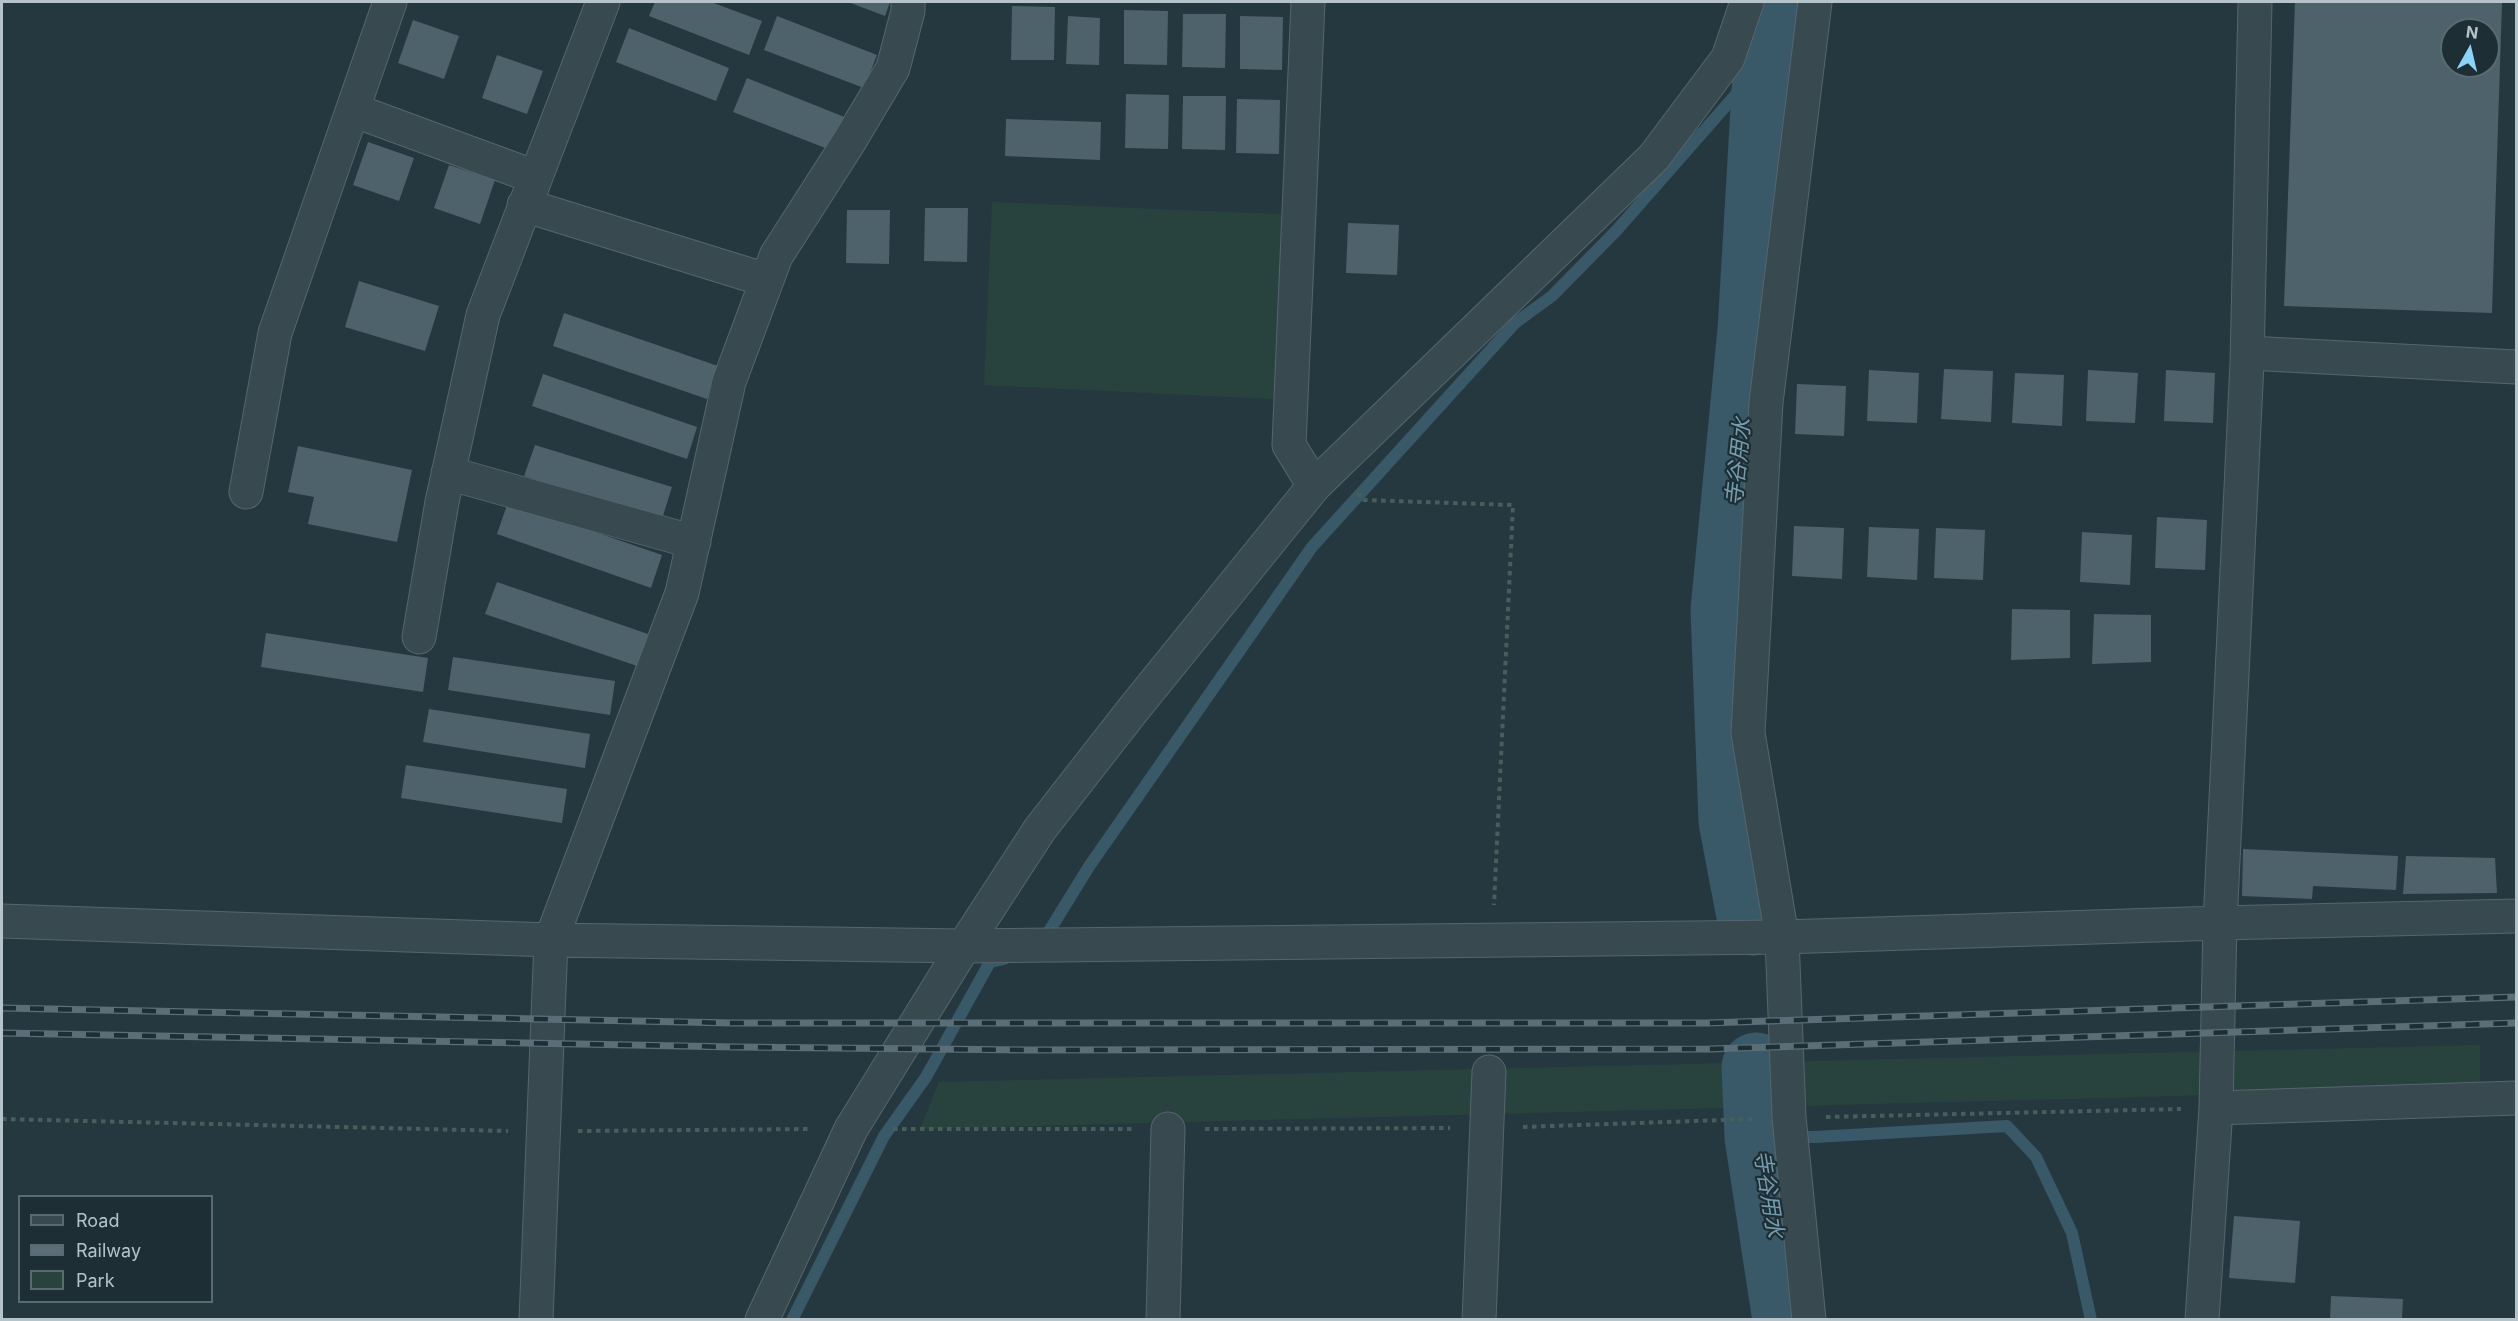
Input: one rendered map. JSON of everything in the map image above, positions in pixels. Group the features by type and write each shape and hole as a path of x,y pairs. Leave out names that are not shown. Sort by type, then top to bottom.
{"street":[{"path":"246,492 275,333 390,2"},
{"path":"419,637 448,473 483,315 603,2"},
{"path":"536,1320 551,940 682,593 729,382 766,280 776,255 893,69 908,11 908,2"},
{"path":"1308,2 1289,445 1323,477"},
{"path":"762,1320 851,1129 964,946 1040,829 1132,711 1323,477 1654,157 1728,58 1747,2"},
{"path":"1809,1320 1789,1118 1782,937 1748,733 1766,403 1815,2"},
{"path":"2202,1320 2216,1108 2220,923 2248,352 2255,2"},
{"path":"353,110 529,191 766,280"},
{"path":"2248,352 2517,368"},
{"path":"448,473 694,542"},
{"path":"2,921 551,940 964,946 1782,937 2517,916"},
{"path":"1479,1320 1489,1072"},
{"path":"2216,1108 2517,1098"},
{"path":"1163,1320 1168,1129"}],"path":[{"path":"1323,477 1364,500 1513,505 1492,940"},
{"path":"2,1119 542,1131 1486,1128 2216,1108"}],"green space":[{"path":"992,202 1299,215 1291,400 984,385"},
{"path":"2480,1045 2480,1085 2178,1096 920,1129 939,1082"}],"building":[{"path":"655,2 711,2 762,21 749,55 649,16"},
{"path":"848,2 890,2 885,16"},
{"path":"2295,2 2502,2 2500,64 2500,18 2440,18 2440,78 2500,78 2492,313 2284,306"},
{"path":"1012,6 1055,7 1054,60 1011,60"},
{"path":"1124,10 1168,11 1167,65 1124,64"},
{"path":"1183,14 1226,14 1225,68 1182,67"},
{"path":"777,16 877,55 864,88 764,50"},
{"path":"1068,16 1100,18 1099,65 1066,64"},
{"path":"1240,16 1283,17 1282,70 1240,69"},
{"path":"413,20 459,36 444,79 398,63"},
{"path":"629,28 729,68 716,101 616,62"},
{"path":"497,55 543,71 527,114 482,98"},
{"path":"747,78 847,118 833,151 733,112"},
{"path":"1126,94 1169,95 1168,149 1125,148"},
{"path":"1183,96 1226,96 1225,150 1182,149"},
{"path":"1237,99 1280,100 1279,154 1236,153"},
{"path":"1006,119 1101,122 1100,160 1005,156"},
{"path":"368,142 414,158 399,201 353,185"},
{"path":"449,165 495,180 480,224 434,208"},
{"path":"925,208 968,208 967,262 924,261"},
{"path":"847,210 890,210 889,264 846,263"},
{"path":"1348,223 1399,225 1397,275 1346,273"},
{"path":"359,281 439,306 425,351 345,327"},
{"path":"564,313 718,366 707,399 553,346"},
{"path":"1944,369 1993,371 1991,422 1941,419"},
{"path":"1869,370 1919,373 1917,423 1867,421"},
{"path":"2088,370 2138,373 2135,423 2086,421"},
{"path":"2166,370 2215,373 2213,423 2164,421"},
{"path":"2015,373 2064,375 2062,426 2012,423"},
{"path":"543,374 697,427 687,459 532,406"},
{"path":"1797,384 1846,386 1844,436 1795,434"},
{"path":"535,445 672,487 662,519 524,476"},
{"path":"298,446 412,470 397,542 308,524 314,497 288,492"},
{"path":"508,502 662,555 651,588 497,534"},
{"path":"2157,517 2207,520 2205,570 2155,568"},
{"path":"1794,526 1844,528 1842,579 1792,576"},
{"path":"1869,527 1919,529 1917,580 1867,577"},
{"path":"1936,528 1985,530 1983,580 1934,578"},
{"path":"2082,532 2132,535 2130,585 2080,582"},
{"path":"497,582 651,635 640,667 485,614"},
{"path":"2012,609 2070,610 2070,658 2011,660"},
{"path":"2094,614 2151,615 2151,662 2092,664"},
{"path":"266,633 428,658 423,692 261,667"},
{"path":"453,657 615,681 610,715 448,690"},
{"path":"429,709 590,734 585,768 423,742"},
{"path":"406,765 567,789 562,823 401,798"},
{"path":"2243,849 2398,856 2396,890 2313,886 2312,899 2242,896"},
{"path":"2406,856 2495,858 2497,893 2403,894"},
{"path":"2234,1216 2300,1221 2295,1283 2229,1278"},
{"path":"2331,1296 2403,1299 2402,1320 2330,1320"}],"waterway":[{"name":"寺谷用水","path":"1752,921 1733,821 1725,610 1752,330 1768,58 1779,2"},
{"path":"1043,941 1090,865 1312,547 1515,323 1552,296 1616,231 1768,58"},
{"path":"792,1320 884,1136 926,1077 990,962 1004,959"},
{"name":"寺谷用水","path":"1756,1067 1759,1137 1787,1320"},
{"path":"1759,1137 1815,1137 2007,1126 2036,1157 2072,1233 2091,1320"}],"railway":[{"path":"2,1008 733,1023 1707,1023 2516,997"},
{"path":"2,1033 735,1047 1029,1050 1710,1049 2516,1023"}]}
